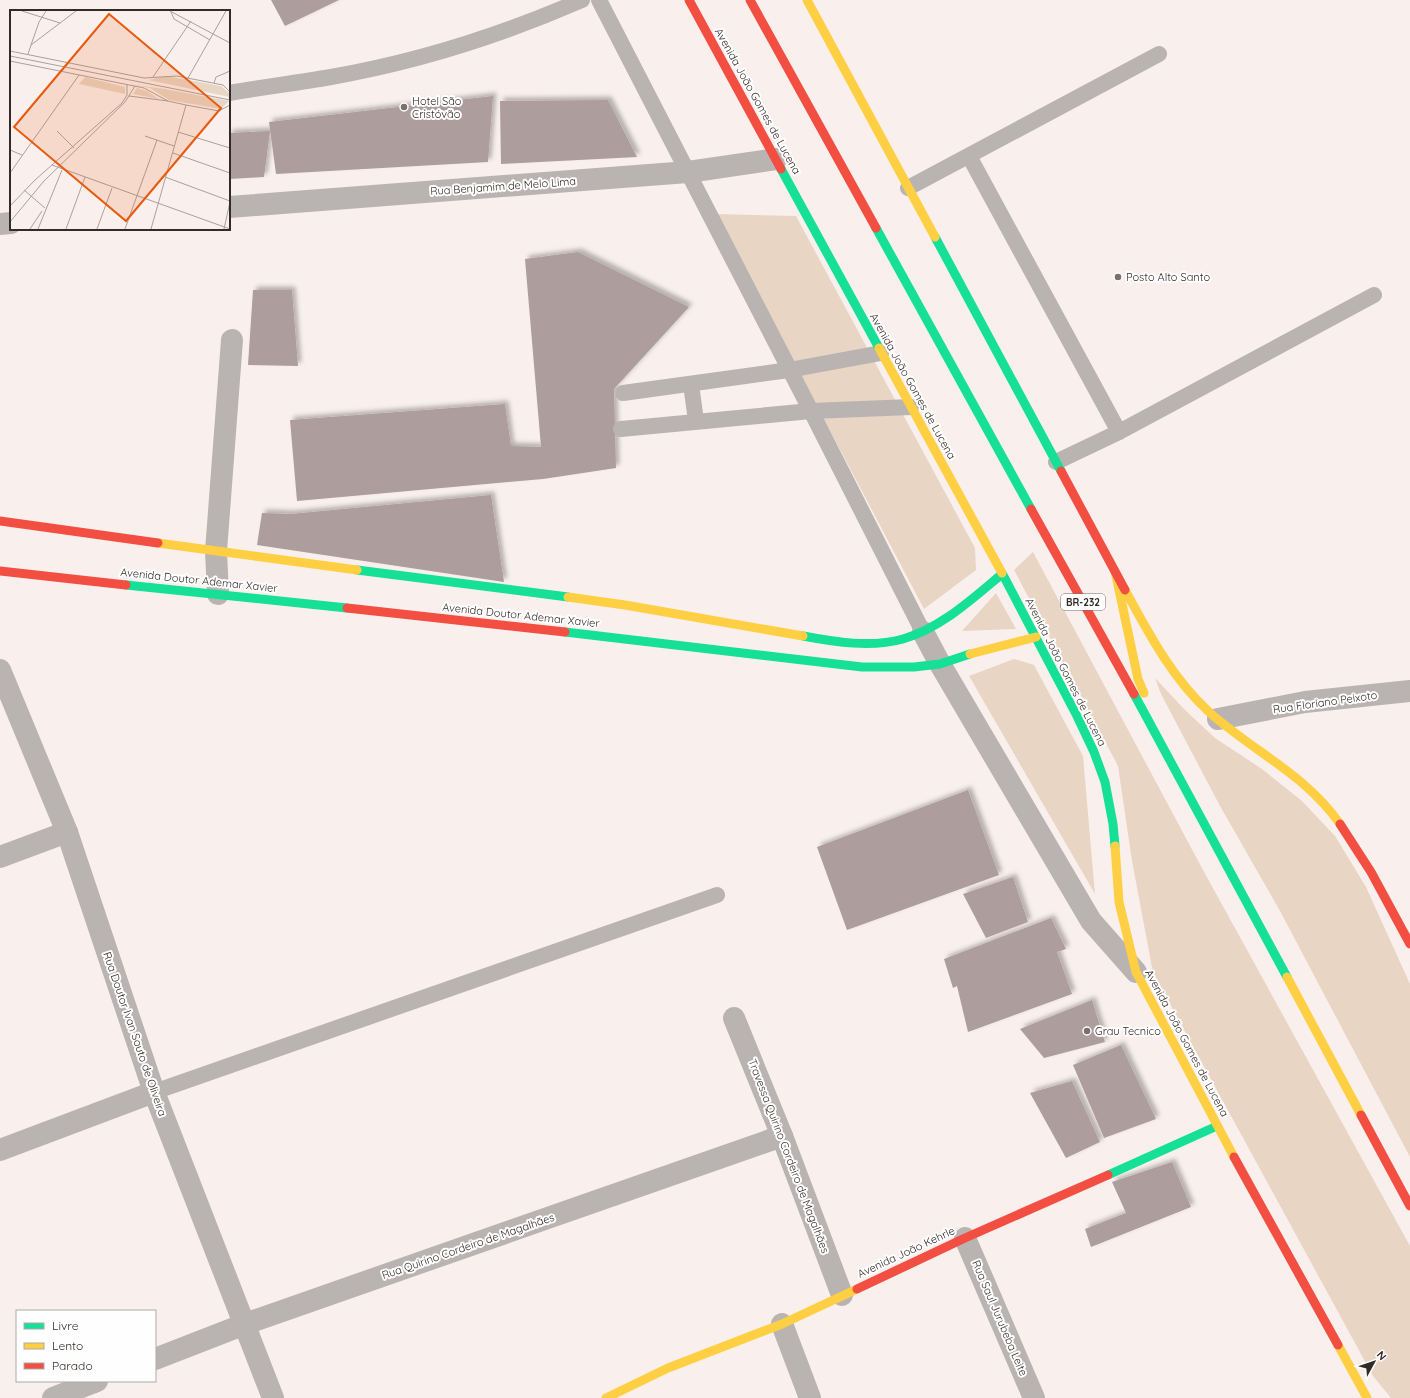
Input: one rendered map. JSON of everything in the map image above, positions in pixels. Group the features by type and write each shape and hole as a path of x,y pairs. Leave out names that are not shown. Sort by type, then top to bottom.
{"main road":[{"name":"Avenida João Gomes de Lucena","path":"689,0 1036,637 1094,752 1105,782 1113,824 1119,902 1136,972 1216,1126 1367,1398"},
{"name":"BR-232","path":"750,0 1180,778 1410,1206"},
{"path":"807,0 1159,653 1185,687 1218,720 1297,777 1325,805 1352,841 1410,944"},
{"name":"Avenida Doutor Ademar Xavier","path":"0,521 625,605 836,642 887,642 903,639 923,632 1002,574"},
{"name":"Avenida Doutor Ademar Xavier","path":"0,571 624,634 826,664 895,668 940,664 994,647 1036,637"},
{"path":"1115,571 1138,679 1180,778"},
{"path":"625,605 625,618"},
{"name":"Avenida João Kehrle","path":"606,1398 668,1368 782,1324 965,1238 1216,1126"}],"street":[{"name":"Rua Benjamim de Melo Lima","path":"230,207 688,172 776,159"},
{"path":"0,224 10,223"},
{"path":"218,594 216,551 232,340"},
{"path":"923,632 940,664 1091,920 1136,972"},
{"name":"Rua Doutor Ivan Souto de Oliveira","path":"0,670 67,832 154,1092 273,1398"},
{"name":"Rua Floriano Peixoto","path":"1218,720 1305,702 1410,691"},
{"path":"0,857 67,832"},
{"name":"Travessa Quirino Cordeiro de Magalhães","path":"734,1018 782,1136 842,1295"},
{"path":"0,1150 154,1092"},
{"name":"Rua Quirino Cordeiro de Magalhães","path":"156,1358 245,1324 782,1136"},
{"name":"Rua Saul Jurubeba Leite","path":"965,1238 1034,1398"},
{"path":"782,1324 810,1398"},
{"path":"52,1398 94,1382"}],"lane":[{"path":"230,93 332,77 406,60 532,22 582,0"},
{"path":"599,0 923,632"},
{"path":"908,188 1159,54"},
{"path":"969,156 1119,432"},
{"path":"1056,462 1119,432 1374,295"},
{"path":"623,393 789,370 882,353"},
{"path":"690,384 696,422"},
{"path":"621,429 811,411 911,407"},
{"path":"154,1092 717,895"}],"shaded area":[{"path":"716,214 796,216 975,548 976,570 924,609"},
{"path":"1033,552 1203,870 1410,1246 1410,1398 1391,1398 1373,1376 1153,973 1132,861 1118,766 1014,570"},
{"path":"996,593 1016,629 962,631"},
{"path":"1014,659 1034,665 1083,756 1095,894 969,676"},
{"path":"1155,678 1185,710 1215,738 1262,769 1302,801 1335,836 1366,887 1410,984 1410,1157 1280,911 1220,806 1161,694"}],"building":[{"path":"271,0 339,0 285,26"},
{"path":"493,96 488,162 276,174 269,122"},
{"path":"608,100 637,157 501,164 500,101"},
{"path":"270,131 264,177 230,179 230,133"},
{"path":"578,252 689,307 614,389 616,468 543,479 297,501 290,420 505,404 511,446 541,447 525,259"},
{"path":"253,290 292,290 298,366 248,365"},
{"path":"491,495 504,582 257,545 262,513 291,514"},
{"path":"968,790 999,875 847,930 817,847"},
{"path":"1013,877 1028,922 986,938 963,894"},
{"path":"1051,918 1066,949 1057,952 1072,994 968,1032 957,986 953,988 944,959"},
{"path":"1092,1000 1105,1042 1044,1058 1020,1029"},
{"path":"1121,1045 1156,1119 1104,1138 1073,1065"},
{"path":"1072,1081 1100,1142 1066,1158 1030,1093"},
{"path":"1172,1162 1191,1207 1091,1247 1085,1229 1126,1213 1112,1182"}],"traffic: fast":[{"path":"781,169 879,348"},
{"path":"876,228 1031,509"},
{"path":"935,237 1061,471"},
{"path":"357,570 568,597"},
{"path":"1002,573 1077,716 1094,752 1105,782 1113,824 1115,846"},
{"path":"803,636 840,642 866,644 891,642 903,639 930,628 956,612 1002,574"},
{"path":"126,585 347,608"},
{"path":"565,632 862,667 914,667 940,664 970,654"},
{"path":"1134,694 1287,977"},
{"path":"1108,1175 1217,1126"}],"traffic: slow":[{"path":"807,0 935,237"},
{"path":"879,348 1002,573"},
{"path":"158,543 357,570"},
{"path":"1115,571 1138,679 1144,693"},
{"path":"1125,590 1162,655 1172,670 1196,699 1226,726 1295,777 1326,806 1340,824"},
{"path":"568,597 625,605 803,636"},
{"path":"970,654 1036,637"},
{"path":"1115,846 1119,902 1136,972 1234,1157"},
{"path":"1287,977 1361,1115"},
{"path":"606,1398 668,1368 782,1324 857,1289"},
{"path":"1338,1345 1367,1398"}],"traffic: jam":[{"path":"689,0 781,169"},
{"path":"750,0 876,228"},
{"path":"1061,471 1125,590"},
{"path":"1031,509 1134,694"},
{"path":"0,521 158,543"},
{"path":"0,571 126,585"},
{"path":"347,608 565,632"},
{"path":"1340,824 1371,872 1410,944"},
{"path":"1361,1115 1410,1206"},
{"path":"1234,1157 1338,1345"},
{"path":"857,1289 965,1238 1108,1175"}],"place":[{"name":"Hotel São Cristóvão","path":"404,107"},
{"name":"Posto Alto Santo","path":"1118,277"},
{"name":"Grau Tecnico","path":"1087,1031"}]}
